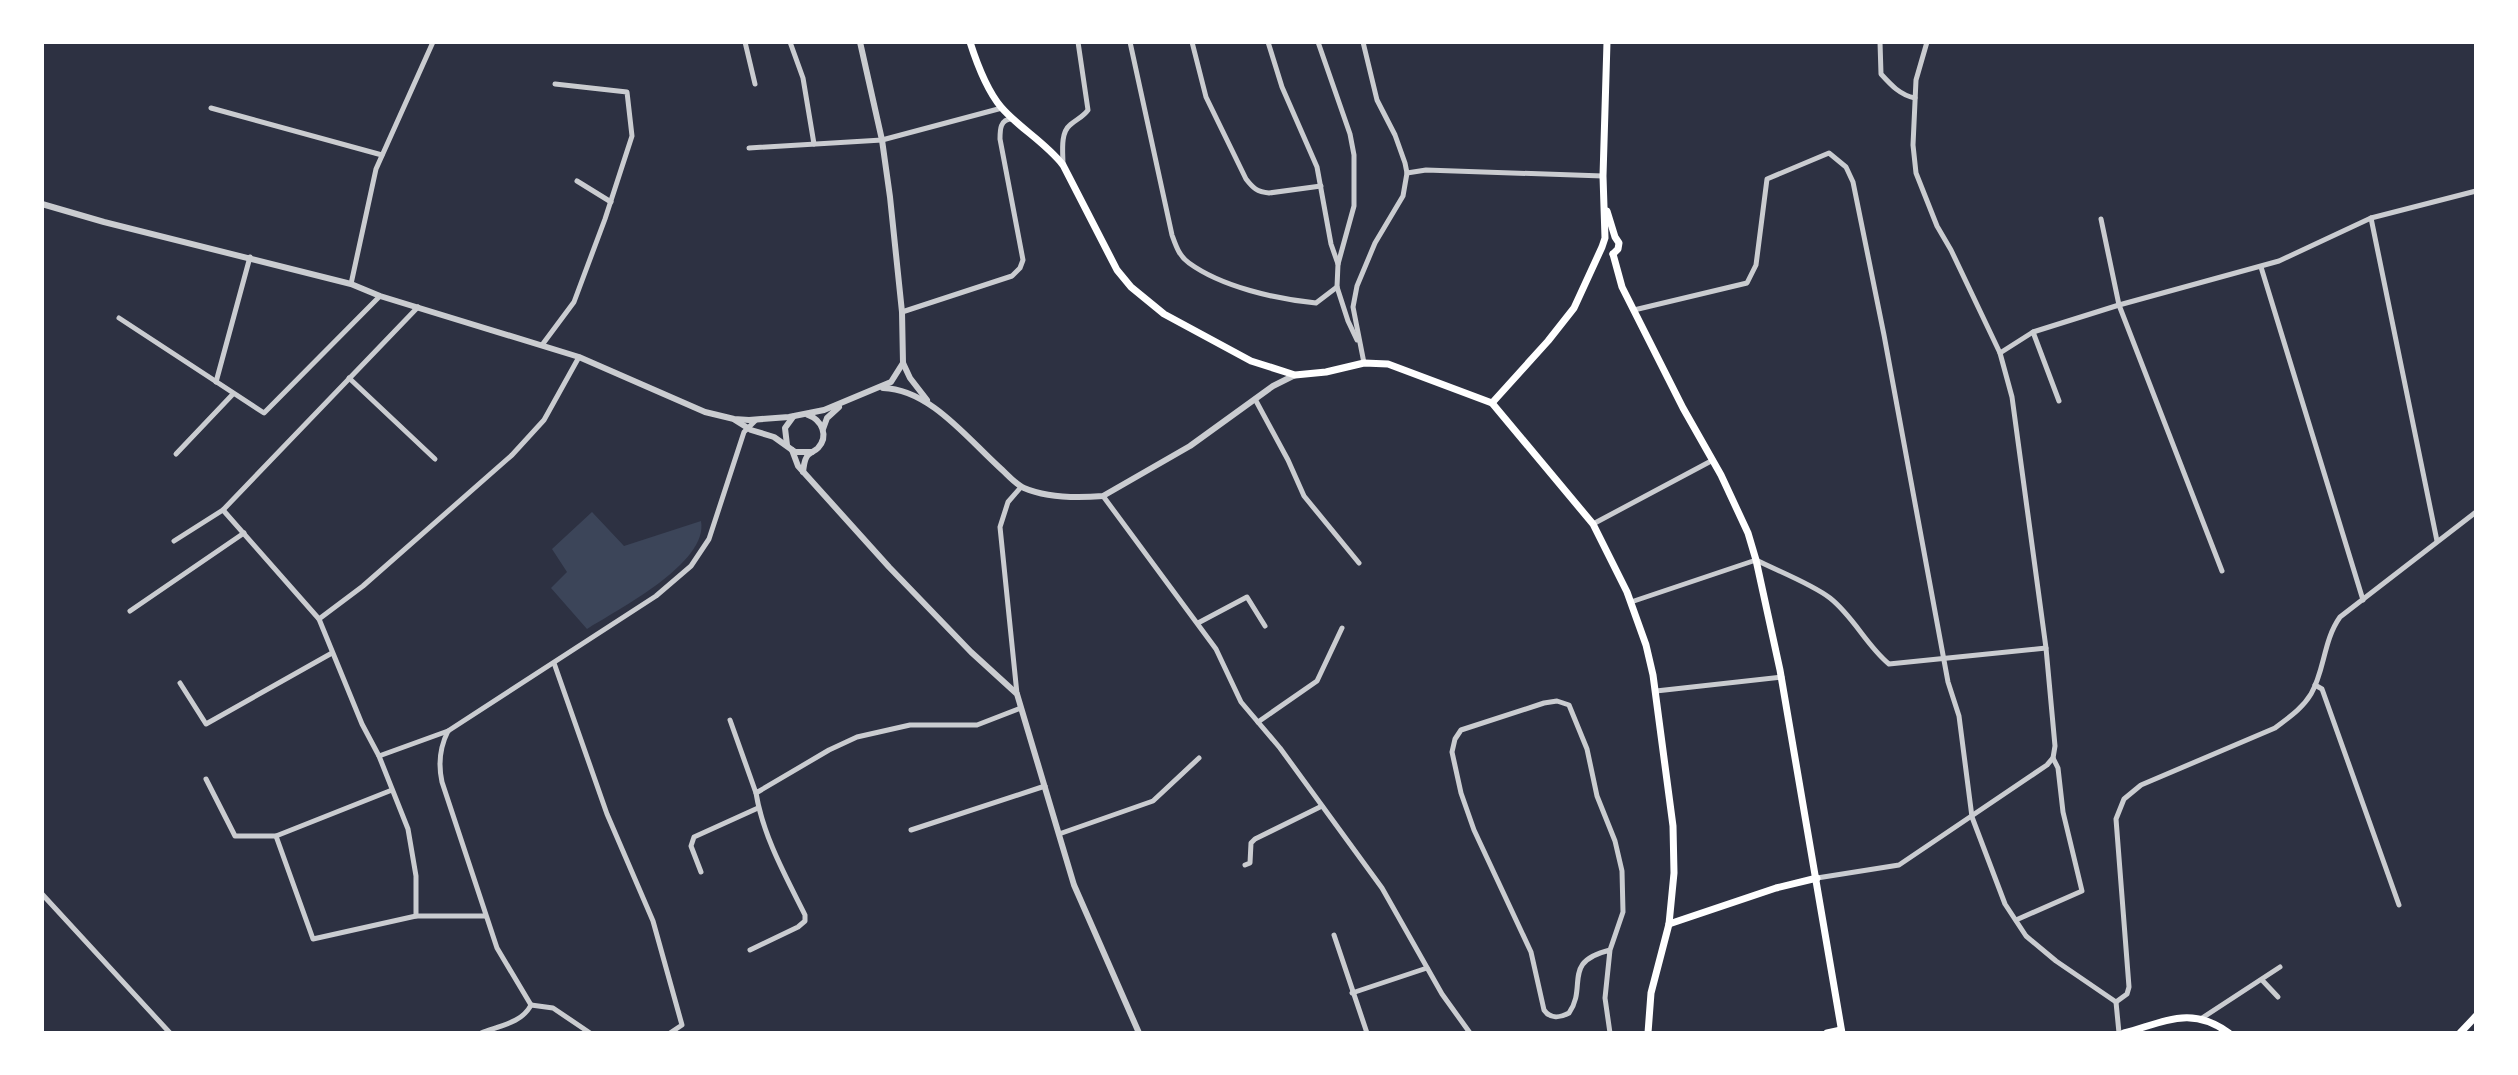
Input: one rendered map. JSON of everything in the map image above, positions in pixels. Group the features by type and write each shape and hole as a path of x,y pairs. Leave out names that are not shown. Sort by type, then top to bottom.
{"main road":[{"path":"970,42 984,80 1002,108 1063,164 1117,270 1131,287 1171,318 1251,360 1295,375 1326,372 1364,363 1395,366 1492,402 1592,524 1631,602 1646,645 1656,691 1673,826 1674,873 1669,924 1651,993 1648,1033"},
{"path":"1492,402 1574,308 1605,238 1603,176 1606,42"},
{"path":"1604,203 1619,247 1612,254"},
{"path":"1605,238 1615,237"},
{"path":"1602,247 1606,253 1612,254"},
{"path":"1612,254 1622,287 1713,460 1748,533 1756,560 1782,677 1841,1032 1827,1033"},
{"path":"1669,924 1776,888 1817,878"},
{"path":"2460,1033 2473,1026 2476,1016"},
{"path":"2124,1033 2180,1018 2202,1018 2229,1033"}],"street":[{"path":"351,284 376,169 433,42"},
{"path":"745,42 755,85"},
{"path":"790,42 803,78 814,144"},
{"path":"860,42 882,140 890,197 902,312 903,363 909,378 928,402 1021,487 1043,494 1103,496 1190,446 1277,383 1295,375"},
{"path":"1063,164 1064,134 1068,125 1082,118 1088,110 1078,42"},
{"path":"1130,42 1178,252 1188,262 1210,274 1289,300 1316,303 1337,287"},
{"path":"1192,42 1206,97 1252,188 1269,193 1321,186"},
{"path":"1269,42 1282,87 1317,167 1331,244 1338,264"},
{"path":"1318,42 1350,134 1354,155 1354,206 1338,264 1337,287 1361,349"},
{"path":"1363,42 1377,100 1395,135 1406,173 1403,196 1375,243 1357,286 1353,307 1364,363"},
{"path":"1880,42 1881,74 1894,89 1915,99"},
{"path":"1817,878 1899,865 2047,765 2053,758 2056,746 2046,648 2012,397 2000,353 1937,226 1916,173 1913,145 1916,80 1927,42"},
{"path":"542,345 574,302 632,136 627,92 555,84"},
{"path":"211,108 382,155"},
{"path":"749,148 882,140 1002,108"},
{"path":"902,312 1012,276 1020,268 1023,260 1000,139 1000,127 1004,122 1009,119 1016,120"},
{"path":"1634,310 1747,283 1756,265 1767,179 1829,153 1846,167 1853,182 1948,682 1959,716 1972,817 2005,904 2026,936 2056,961 2116,1002"},
{"path":"1406,173 1426,170 1603,176"},
{"path":"577,181 611,202"},
{"path":"2000,353 2033,332 2119,305 2261,267 2371,218 2476,191"},
{"path":"42,204 351,284 380,296 579,357 688,405 734,419 756,420 824,411 881,387 896,376 903,363"},
{"path":"2371,218 2437,541"},
{"path":"2101,219 2119,305 2222,571"},
{"path":"216,382 250,257"},
{"path":"2261,267 2363,600"},
{"path":"119,318 264,413 380,296"},
{"path":"174,541 223,510 418,307"},
{"path":"2033,332 2059,401"},
{"path":"318,619 363,586 512,455 544,420 579,357"},
{"path":"1274,369 1279,378 1277,383"},
{"path":"349,378 435,459"},
{"path":"881,387 907,391 928,402"},
{"path":"176,454 233,394"},
{"path":"1255,399 1304,496 1359,563"},
{"path":"803,472 806,459 821,444 827,418 845,402"},
{"path":"805,414 817,419 823,431"},
{"path":"795,416 785,428 784,438 798,466 934,614 1017,694"},
{"path":"734,419 749,429 766,433 801,454 812,452"},
{"path":"379,756 448,731 656,596 691,566 709,539 741,441 756,420"},
{"path":"1592,524 1713,460"},
{"path":"1021,487 1008,502 1000,527 1017,694 1074,885 1139,1033"},
{"path":"1103,496 1216,649 1241,702 1382,888 1442,994 1470,1033"},
{"path":"223,510 318,619 408,828 416,876 416,916"},
{"path":"2116,1002 2129,991 2116,819 2124,799 2141,785 2275,728 2301,707 2315,685 2327,640 2340,617 2476,512"},
{"path":"130,611 244,533"},
{"path":"1631,602 1756,560 1829,597 1851,618 1877,654 1889,664 2046,648"},
{"path":"1198,623 1247,597 1265,626"},
{"path":"1258,722 1317,681 1342,628"},
{"path":"180,683 206,724 332,653"},
{"path":"554,663 607,814 653,921 681,1025 670,1033"},
{"path":"1656,691 1782,677"},
{"path":"2315,685 2322,690 2399,905"},
{"path":"1610,950 1593,954 1585,960 1576,984 1576,1000 1569,1013 1557,1017 1547,1014 1531,952 1474,830 1461,793 1452,752 1455,739 1461,730 1544,703 1558,701 1569,705 1587,749 1597,796 1615,841 1622,871 1623,912 1610,950 1605,998 1610,1033"},
{"path":"756,793 829,750 857,737 910,724 976,726 1021,708"},
{"path":"730,720 756,793 758,808 805,915 805,922 798,927 750,950"},
{"path":"448,731 441,746 439,769 442,782 496,948 531,1005"},
{"path":"1059,834 1153,801 1199,758"},
{"path":"2016,920 2082,891 2063,812 2058,768 2053,758"},
{"path":"205,779 235,836 276,836 392,790"},
{"path":"911,830 1045,786"},
{"path":"1245,865 1250,863 1251,843 1255,839 1322,806"},
{"path":"701,872 691,846 694,837 758,808"},
{"path":"276,836 313,939 416,916 485,916"},
{"path":"42,894 170,1033"},
{"path":"1334,935 1367,1033"},
{"path":"2202,1018 2280,967"},
{"path":"1353,993 1427,968"},
{"path":"2262,980 2278,997"},
{"path":"2116,1002 2119,1033"},
{"path":"481,1033 515,1021 527,1014 531,1005"},
{"path":"531,1005 554,1008 590,1033"}],"shaded area":[{"path":"592,512 624,546 701,521 700,537 691,553 676,569 638,598 587,629 551,588 567,572 552,549"}]}
